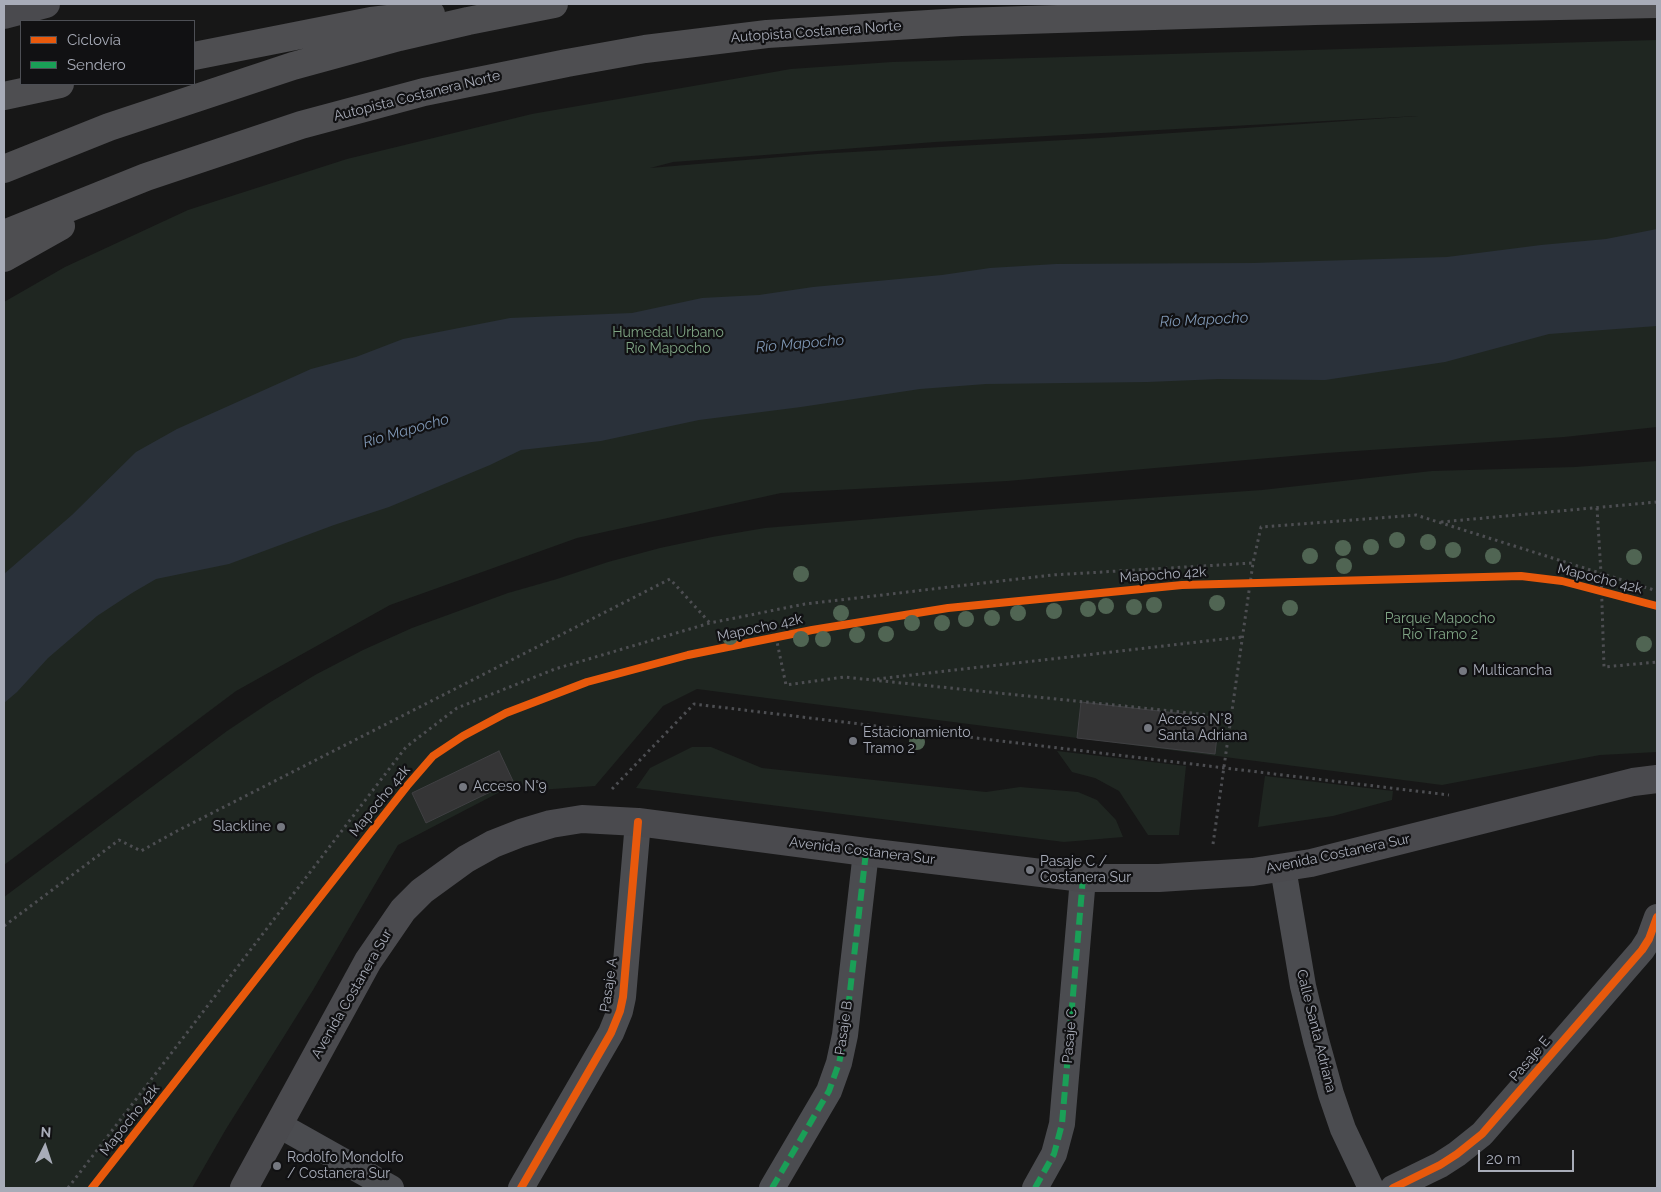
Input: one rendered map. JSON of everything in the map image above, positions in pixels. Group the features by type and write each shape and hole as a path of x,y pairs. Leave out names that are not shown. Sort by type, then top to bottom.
{"highway":[{"name":"Autopista Costanera Norte","path":"4,234 146,177 301,125 424,92 616,54 767,34 962,22 1315,11 1657,4"},
{"path":"195,56 371,21 440,13 547,5"},
{"path":"4,169 110,127 293,66 408,35 547,5"},
{"path":"4,96 55,85"},
{"path":"4,258 146,177"}],"main road":[{"path":"4,15 33,5"},
{"name":"Avenida Costanera Sur","path":"244,1188 368,961 403,910 422,891 466,859 493,844 550,824 582,819 638,822 1083,878 1159,878 1252,872 1311,863 1633,782 1657,779"}],"street":[{"name":"Pasaje A","path":"521,1188 611,1033 620,1011 623,997 638,822"},
{"name":"Pasaje B","path":"772,1188 828,1091 839,1063 844,1042 866,852"},
{"name":"Calle Santa Adriana","path":"1283,868 1303,986 1316,1040 1343,1129 1371,1188"},
{"name":"Pasaje C","path":"1034,1188 1054,1154 1062,1124 1083,878"},
{"name":"Pasaje E","path":"1393,1188 1446,1161 1482,1134 1642,950 1649,939 1657,917"},
{"path":"280,1124 390,1188"}],"path":[{"path":"1440,522 1657,502"},
{"path":"1597,508 1602,573 1598,590 1604,667 1657,662"},
{"path":"1213,845 1253,563 1261,527 1416,515 1657,591"},
{"path":"68,1188 406,747 457,708 555,669 710,623 805,604 1052,575 1253,563"},
{"path":"4,926 119,840 141,851 194,822 670,579 710,623"},
{"path":"1240,584 1260,583"},
{"path":"776,637 786,685 844,677 1230,717"},
{"path":"869,680 1242,637"},
{"path":"608,794 694,704 1454,796"}],"green space":[{"name":"Humedal Urbano Río Mapocho","path":"1657,40 1657,427 1564,437 1326,453 1007,481 781,493 577,538 390,605 236,691 4,865 4,302 65,267 188,210 347,159 532,114 791,69 892,62","holes":["1418,116 1100,138 817,154 650,168 673,162 935,142"]},
{"name":"Parque Mapocho Río Tramo 2","path":"1657,461 1657,752 1600,755 1442,785 697,689 663,706 595,786 525,791 521,781 398,845 313,990 226,1129 192,1188 4,1188 4,897 227,731 269,703 315,675 363,650 412,628 508,593 608,562 660,548 765,528 992,509 1262,490 1432,471 1575,467"},
{"path":"692,747 711,747 762,768 986,792 1020,787 1078,792 1097,800 1116,820 1123,837 1064,842 636,788 650,768"},
{"path":"1057,751 1186,766 1179,835 1148,835 1119,791 1095,778 1072,772"},
{"path":"1265,776 1393,791 1392,800 1333,816 1258,827"}],"water":[{"name":"Río Mapocho","path":"1657,229 1657,326 1549,334 1445,362 1325,380 1219,379 986,384 920,389 699,420 601,441 521,450 389,507 334,525 229,564 156,579 97,616 48,658 17,692 4,703 4,574 72,515 136,452 177,429 311,369 356,357 403,339 510,318 632,313 702,298 759,295 813,287 942,275 990,268 1056,264 1253,263 1447,257 1606,239"}],"building":[{"name":"Acceso N°8 Santa Adriana","path":"1081,702 1219,718 1215,754 1077,738"},
{"name":"Acceso N°9","path":"499,751 513,781 426,823 412,793"}],"marked path":[{"path":"772,1188 829,1091 839,1063 845,1035 866,852"},
{"path":"1035,1188 1054,1154 1062,1124 1083,878"}],"cycle path":[{"name":"Mapocho 42k","path":"92,1188 407,786 433,756 463,736 506,713 587,682 688,655 812,630 948,608 1182,585 1521,576 1562,581 1657,606"},
{"path":"521,1188 611,1033 620,1011 623,997 638,822"},
{"path":"1393,1188 1440,1165 1482,1134 1642,950 1649,939 1657,917"}],"place":[{"name":"Multicancha","path":"1463,671"},
{"name":"Acceso N°8 Santa Adriana","path":"1148,728"},
{"name":"Estacionamiento Tramo 2","path":"853,741"},
{"name":"Acceso N°9","path":"463,787"},
{"name":"Slackline","path":"281,827"},
{"name":"Pasaje C / Costanera Sur","path":"1030,870"},
{"name":"Rodolfo Mondolfo / Costanera Sur","path":"277,1166"}]}
